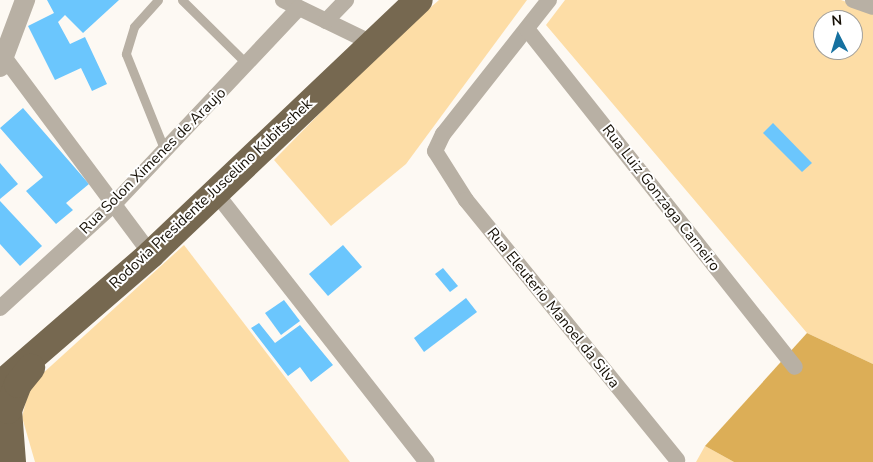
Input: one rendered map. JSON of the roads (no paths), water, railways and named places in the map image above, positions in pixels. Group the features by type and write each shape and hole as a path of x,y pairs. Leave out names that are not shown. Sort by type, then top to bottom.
{"highway":[{"name":"Rodovia Presidente Juscelino Kubitschek","path":"0,385 151,254 419,0"},
{"path":"0,364 60,332"},
{"path":"12,462 8,410 18,384 60,332"}],"street":[{"path":"25,0 2,62 115,203 151,254"},
{"path":"283,0 374,44"},
{"path":"326,21 346,0"},
{"path":"527,29 549,0"},
{"path":"853,0 873,6"},
{"name":"Rua Solon Ximenes de Araujo","path":"0,308 115,203 299,8"},
{"name":"Rua Eleuterio Manoel da Silva","path":"527,29 443,134 435,151 466,200 677,460"},
{"name":"Rua Luiz Gonzaga Carneiro","path":"527,29 795,366"},
{"path":"215,192 427,462"}],"lane":[{"path":"158,0 134,27 126,54 165,152"},
{"path":"182,0 247,64"}]}
